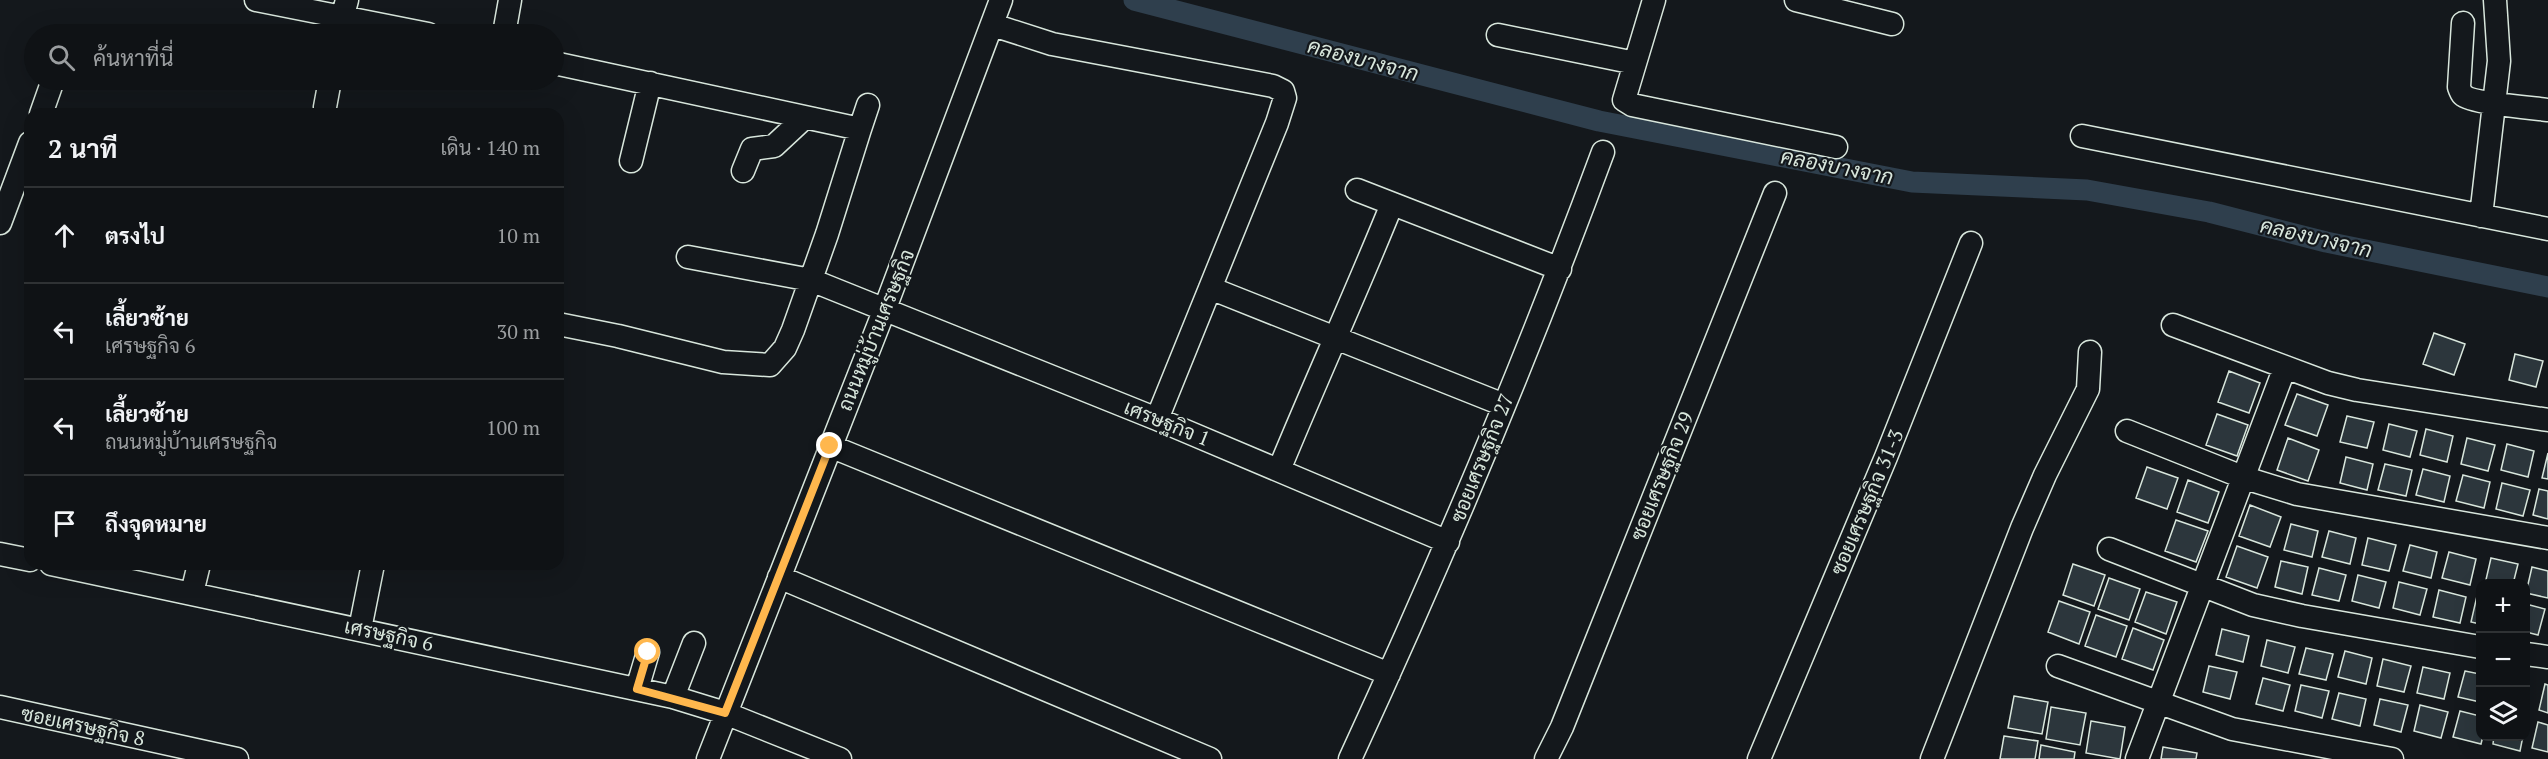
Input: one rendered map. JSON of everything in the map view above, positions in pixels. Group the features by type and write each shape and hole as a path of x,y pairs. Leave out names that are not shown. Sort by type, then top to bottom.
{"street":[{"path":"256,0 374,24"},
{"path":"506,24 510,0"},
{"path":"1653,0 1624,100 1632,105 1836,147"},
{"path":"1796,0 1892,24"},
{"path":"2481,216 2499,61 2495,0"},
{"path":"998,11 1052,44 1273,86 1283,91 1285,99 1277,123 1157,419"},
{"name":"ถนนหมู่บ้านเศรษฐกิจ","path":"708,759 884,311 998,11"},
{"path":"2463,23 2459,87 2463,96 2477,102 2495,102 2548,110"},
{"path":"1498,35 1635,63"},
{"path":"564,65 803,119 860,129"},
{"path":"631,161 650,83"},
{"path":"43,108 49,90"},
{"path":"325,107 328,90"},
{"path":"564,325 723,362 770,365 785,348 868,105"},
{"path":"743,171 752,149 774,146 803,119"},
{"path":"2082,136 2548,229"},
{"name":"ซอยเศรษฐกิจ 27","path":"1350,759 1448,542 1560,269 1603,152"},
{"path":"0,223 24,159"},
{"path":"1358,190 1560,269"},
{"name":"ซอยเศรษฐกิจ 29","path":"1546,759 1562,727 1774,193"},
{"path":"1279,470 1347,315 1392,204"},
{"name":"ซอยเศรษฐกิจ 31-3","path":"1759,759 1886,457 1971,243"},
{"name":"เศรษฐกิจ 1","path":"688,257 810,280 1157,419 1448,542"},
{"path":"1210,288 1504,405"},
{"path":"2173,325 2328,383 2357,390 2548,420"},
{"path":"1932,759 2022,528 2045,475 2088,389 2090,352"},
{"path":"2137,759 2285,367"},
{"path":"2127,431 2245,478 2297,494 2548,538"},
{"path":"830,446 1389,674"},
{"path":"2109,549 2253,605 2302,616 2476,646"},
{"path":"0,554 24,559"},
{"name":"เศรษฐกิจ 6","path":"80,570 673,697 725,713 840,759"},
{"path":"192,593 197,570"},
{"path":"360,629 372,570"},
{"path":"779,577 1210,759"},
{"path":"673,697 694,643"},
{"path":"637,689 648,652"},
{"path":"2530,655 2548,657"},
{"path":"2058,666 2232,729 2392,759"},
{"name":"ซอยเศรษฐกิจ 8","path":"0,707 237,759"}],"building":[{"path":"2434,333 2465,344 2454,375 2423,364"},
{"path":"2515,354 2543,361 2536,387 2509,380"},
{"path":"2229,371 2260,383 2249,413 2218,402"},
{"path":"2297,394 2328,405 2317,436 2285,425"},
{"path":"2217,414 2248,425 2237,456 2206,445"},
{"path":"2347,416 2374,422 2367,448 2340,442"},
{"path":"2389,424 2417,431 2410,457 2383,450"},
{"path":"2426,429 2453,436 2447,462 2420,455"},
{"path":"2288,438 2319,450 2308,481 2277,470"},
{"path":"2467,438 2495,445 2488,471 2461,464"},
{"path":"2507,444 2534,451 2528,477 2501,470"},
{"path":"2548,453 2548,479 2542,478"},
{"path":"2346,457 2373,464 2367,490 2340,483"},
{"path":"2385,464 2412,470 2406,496 2378,490"},
{"path":"2147,467 2178,478 2167,509 2136,498"},
{"path":"2423,469 2450,476 2444,502 2416,495"},
{"path":"2463,475 2490,482 2484,508 2456,501"},
{"path":"2188,480 2219,492 2208,523 2177,512"},
{"path":"2502,483 2530,490 2523,516 2496,509"},
{"path":"2539,489 2548,491 2548,519 2533,515"},
{"path":"2250,505 2281,517 2270,547 2239,536"},
{"path":"2176,520 2208,531 2196,562 2165,551"},
{"path":"2291,524 2318,531 2312,557 2284,550"},
{"path":"2329,531 2356,538 2350,564 2322,557"},
{"path":"2368,538 2396,545 2389,571 2362,565"},
{"path":"2410,545 2437,552 2431,578 2403,571"},
{"path":"2237,546 2268,557 2257,588 2226,577"},
{"path":"2449,552 2476,559 2470,585 2442,578"},
{"path":"2491,558 2518,564 2514,579 2486,579"},
{"path":"2281,561 2308,567 2302,594 2275,587"},
{"path":"2073,564 2105,575 2094,606 2063,595"},
{"path":"2532,567 2548,571 2548,598 2530,594 2529,579"},
{"path":"2319,568 2346,575 2339,601 2312,595"},
{"path":"2358,575 2386,582 2379,608 2352,601"},
{"path":"2109,578 2140,589 2129,620 2098,609"},
{"path":"2399,582 2427,589 2420,615 2393,608"},
{"path":"2439,590 2466,597 2460,623 2433,617"},
{"path":"2146,592 2177,602 2166,634 2135,622"},
{"path":"2476,600 2476,623 2471,622"},
{"path":"2059,601 2090,612 2079,644 2048,632"},
{"path":"2530,605 2545,609 2538,635 2530,633"},
{"path":"2096,615 2127,626 2116,657 2085,646"},
{"path":"2133,628 2164,640 2153,670 2122,659"},
{"path":"2222,629 2249,636 2243,662 2216,655"},
{"path":"2267,640 2295,647 2288,673 2261,666"},
{"path":"2306,648 2333,654 2326,680 2299,674"},
{"path":"2345,651 2372,658 2366,684 2338,677"},
{"path":"2383,659 2411,666 2404,692 2377,686"},
{"path":"2209,666 2237,672 2230,699 2203,692"},
{"path":"2423,667 2450,673 2444,699 2417,693"},
{"path":"2465,671 2476,673 2476,701 2458,697"},
{"path":"2263,678 2290,685 2283,711 2256,704"},
{"path":"2545,684 2548,685 2548,713 2539,710"},
{"path":"2301,685 2329,691 2322,718 2295,711"},
{"path":"2339,693 2366,699 2360,726 2332,719"},
{"path":"2014,696 2048,702 2042,734 2008,728"},
{"path":"2380,699 2408,705 2401,732 2374,725"},
{"path":"2420,705 2448,712 2441,738 2414,731"},
{"path":"2051,707 2086,713 2080,745 2046,739"},
{"path":"2460,711 2476,715 2476,741 2482,741 2481,744 2453,737"},
{"path":"2091,721 2125,727 2120,759 2086,753"},
{"path":"2538,722 2548,725 2548,752 2532,748"},
{"path":"2004,736 2038,741 2035,759 2000,759"},
{"path":"2493,741 2522,741 2520,751 2493,744"},
{"path":"2041,745 2075,752 2074,759 2039,759"},
{"path":"2163,747 2197,753 2196,759 2161,759"}],"waterway":[{"name":"คลองบางจาก","path":"1134,0 1599,121 1912,182 2087,190 2209,212 2326,242 2548,287"}],"route":[{"path":"648,652 637,689 725,713 830,446"}]}
